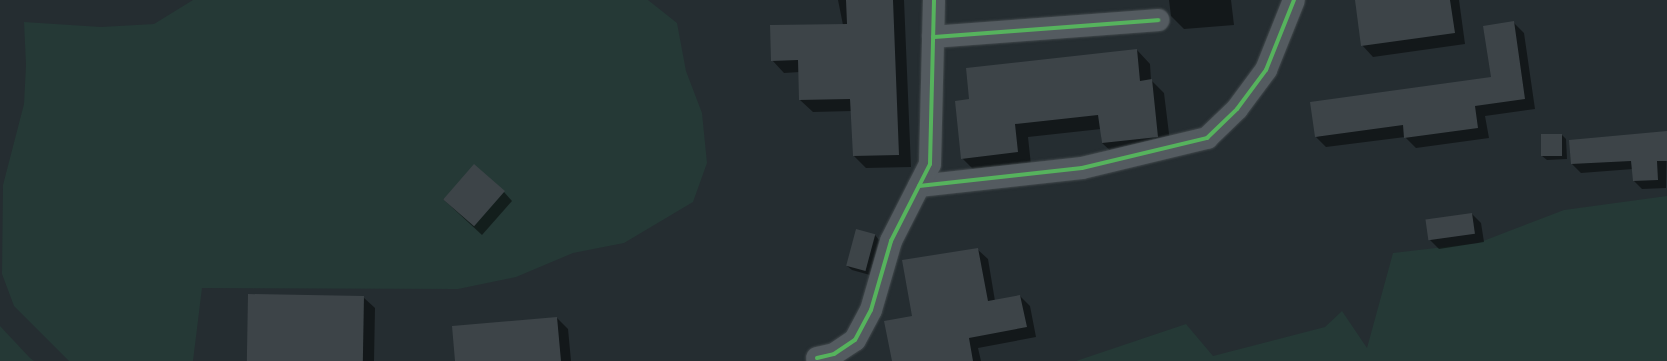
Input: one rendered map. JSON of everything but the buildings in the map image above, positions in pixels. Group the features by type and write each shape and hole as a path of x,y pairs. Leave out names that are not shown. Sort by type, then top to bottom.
{"street":[{"path":"817,358 834,354 854,340 871,310 891,241 930,164 934,0"},
{"path":"919,186 1082,168 1207,138 1237,109 1266,70 1294,0"},
{"path":"932,37 1158,20"}],"green space":[{"path":"193,0 648,0 677,23 686,71 702,113 707,163 693,202 624,243 573,253 516,277 458,289 202,288 193,361 69,361 14,306 2,274 3,185 24,104 26,65 24,22 101,27 154,24"},
{"path":"1667,196 1667,361 1076,361 1186,324 1213,356 1325,327 1342,311 1367,348 1393,253 1478,243 1564,210"},
{"path":"0,326 30,358 34,361 0,361"}],"cycle path":[{"path":"817,358 834,354 855,340 871,310 891,241 930,164 934,0"},
{"path":"919,186 1082,168 1207,138 1237,109 1266,70 1294,0"},
{"path":"933,37 1158,20"}]}
